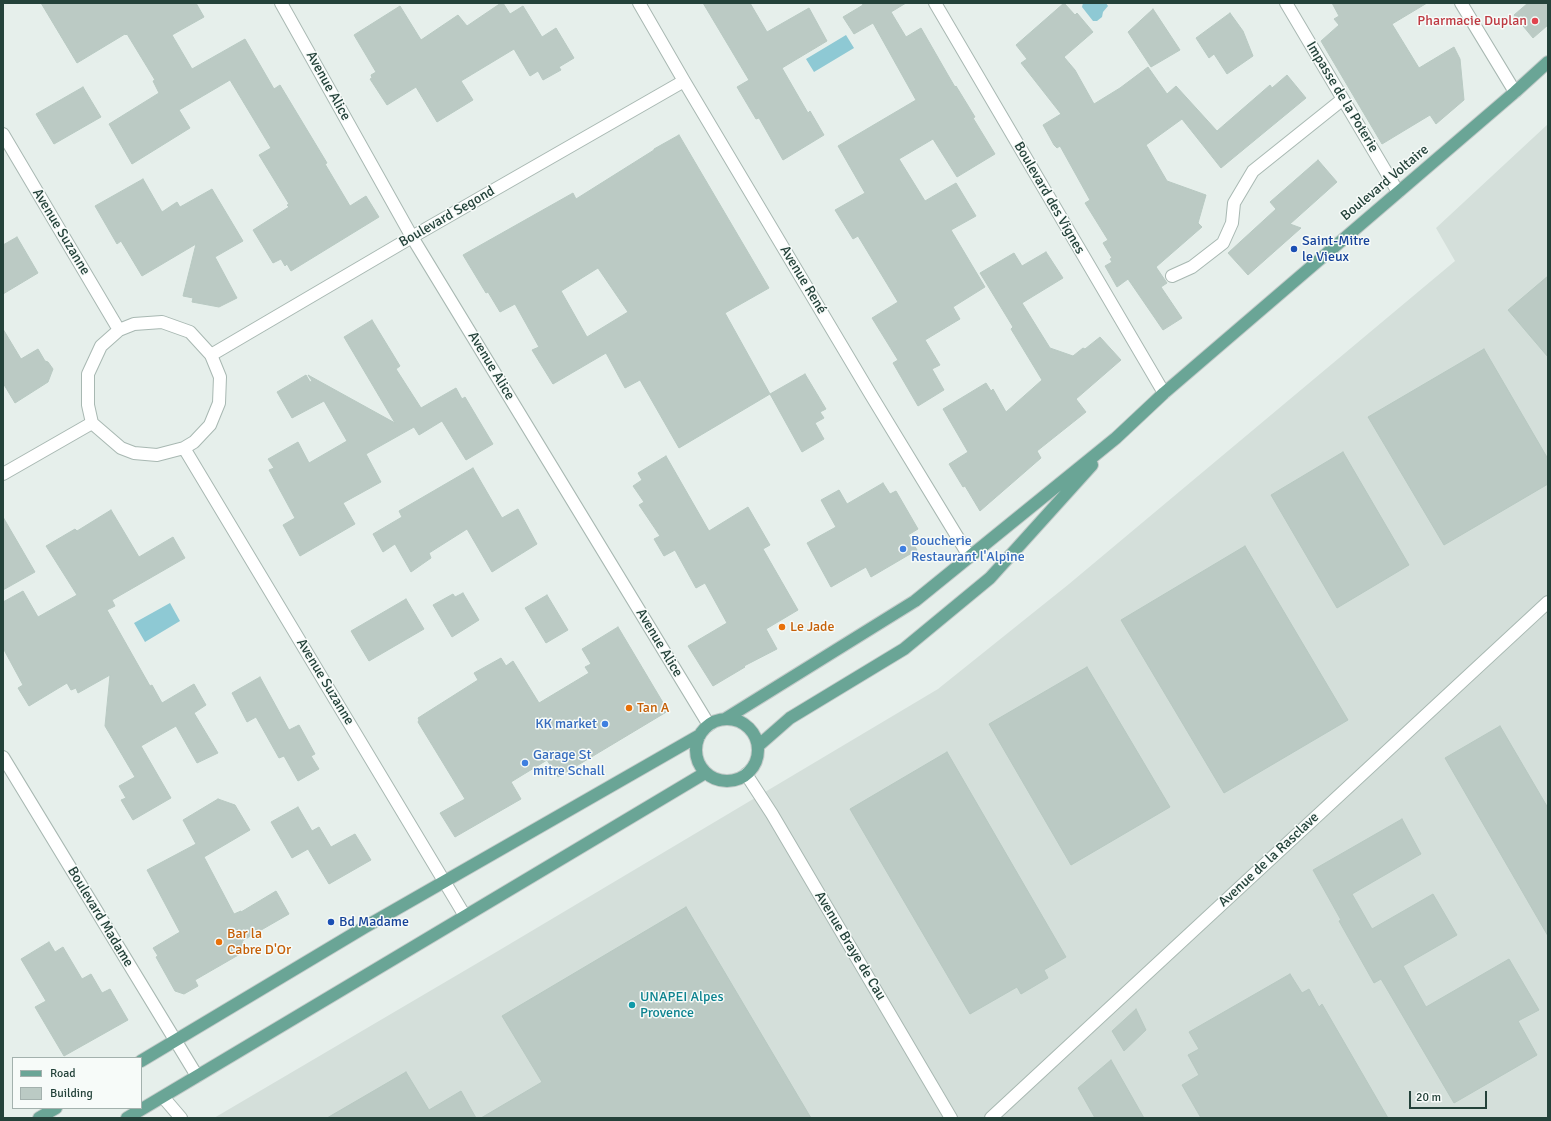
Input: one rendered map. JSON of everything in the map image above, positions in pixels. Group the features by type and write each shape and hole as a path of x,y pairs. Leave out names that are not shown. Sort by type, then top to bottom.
{"main road":[{"name":"Boulevard Voltaire","path":"1116,438 1164,394 1548,62"},
{"path":"725,719 915,601 1116,438"},
{"path":"758,746 790,718 904,649 990,578 1116,438"},
{"path":"142,1059 176,1041 445,881 700,735 709,725 716,721 725,719 734,720 743,723 750,729 758,746 758,757 756,762 746,774 739,779 721,781 713,778 705,772 696,755 700,735"},
{"path":"127,1118 705,772"},
{"path":"38,1118 54,1109"}],"street":[{"name":"Avenue Alice","path":"281,3 412,237 709,725"},
{"name":"Avenue René","path":"639,3 871,395 969,556"},
{"name":"Boulevard des Vignes","path":"935,3 1164,394"},
{"name":"Impasse de la Poterie","path":"1286,3 1398,192"},
{"path":"1461,3 1515,92"},
{"name":"Boulevard Segond","path":"211,355 412,237 684,81"},
{"path":"1172,276 1192,267 1223,243 1232,224 1234,203 1253,172 1343,99"},
{"name":"Avenue Suzanne","path":"3,134 119,330"},
{"path":"162,322 190,332 211,355 220,377 219,403 210,425 194,442 184,448 157,455 134,453 121,448 92,423 88,405 88,374 101,346 119,330 134,324 162,322"},
{"path":"3,474 92,423"},
{"name":"Avenue Suzanne","path":"184,448 465,916"},
{"name":"Avenue de la Rasclave","path":"990,1118 1548,602"},
{"name":"Boulevard Madame","path":"3,757 197,1076"},
{"name":"Avenue Braye de Cau","path":"746,774 772,814 951,1118"},
{"path":"163,1097 181,1118"}],"shaded area":[{"path":"1548,124 1548,1118 214,1118 938,689 1069,584 1455,261 1436,228"}],"water":[{"path":"1083,3 1106,3 1108,6 1103,12 1102,17 1097,21 1093,21 1082,7"},
{"path":"846,35 854,48 814,72 806,59"},
{"path":"170,603 180,621 145,642 134,623"}],"building":[{"path":"41,3 196,3 204,17 172,35 192,69 245,39 274,89 280,85 327,163 325,164 350,206 366,196 379,217 291,271 287,264 285,266 281,259 273,263 253,230 289,207 287,205 289,204 259,155 271,148 230,80 179,110 190,128 132,164 109,124 159,93 153,81 155,80 127,34 77,63"},
{"path":"503,3 510,14 523,6 542,37 556,28 574,58 559,67 561,70 543,80 538,71 530,76 514,49 461,81 473,100 437,122 416,87 387,105 370,79 372,78 371,75 376,72 354,35 400,6 421,40 458,15 467,26"},
{"path":"703,3 750,3 767,32 809,8 827,41 782,68 808,113 810,111 824,135 783,160 759,118 756,119 737,87 749,80"},
{"path":"862,3 906,3 891,12 906,37 921,28 955,87 956,86 975,117 973,118 995,154 957,177 933,139 899,159 925,201 956,183 976,216 951,230 985,287 953,307 960,319 925,340 940,365 932,369 944,390 918,406 893,363 898,360 872,318 898,302 858,236 853,239 835,210 865,193 838,146 916,100 873,23 854,34 843,17 863,5"},
{"path":"1064,3 1075,15 1077,13 1093,32 1064,57 1075,70 1094,104 1120,88 1148,67 1167,94 1176,86 1217,131 1270,85 1272,88 1287,75 1306,98 1221,168 1182,119 1146,145 1167,181 1206,195 1198,223 1202,227 1156,267 1167,283 1161,287 1182,318 1163,330 1128,279 1117,287 1105,266 1112,262 1110,259 1112,258 1103,243 1108,240 1085,203 1090,200 1060,146 1057,148 1054,145 1043,125 1061,114 1021,63 1027,59 1016,45"},
{"path":"1332,3 1427,3 1392,24 1419,68 1454,47 1460,59 1464,100 1436,124 1430,115 1382,144 1321,41 1339,25 1334,19 1339,16"},
{"path":"1528,3 1548,3 1548,25 1533,38 1514,15"},
{"path":"1153,9 1180,50 1151,67 1128,32"},
{"path":"1230,13 1243,31 1253,56 1227,74 1214,54 1209,58 1196,38"},
{"path":"83,87 101,117 54,144 36,114"},
{"path":"679,135 769,288 725,313 770,394 679,448 640,380 625,388 606,353 553,384 532,350 539,347 515,304 500,312 488,292 486,293 463,255 573,193 576,199 654,149","holes":["598,268 628,312 587,337 561,291"]},
{"path":"1318,160 1337,182 1290,224 1301,228 1248,275 1228,253 1276,209 1270,202"},
{"path":"143,179 162,212 177,202 180,207 212,189 243,241 215,257 237,298 219,307 192,302 193,298 183,296 196,244 142,276 121,241 117,244 95,206"},
{"path":"17,237 38,273 3,294 3,245"},
{"path":"1046,252 1063,278 1022,303 1050,348 1073,356 1100,337 1121,360 1076,399 1086,412 1037,451 1041,458 980,511 965,486 963,487 949,464 968,452 943,409 986,383 991,391 993,389 1006,412 1042,380 1011,329 1013,327 980,273 1014,253 1022,266"},
{"path":"1548,276 1548,357 1508,310"},
{"path":"372,320 400,366 396,369 421,408 456,388 462,399 465,397 493,444 466,460 442,421 419,435 414,427 366,454 381,482 343,503 355,524 300,556 283,525 295,518 269,470 274,468 268,459 298,442 309,463 347,441 324,401 292,418 277,392 306,375 310,382 312,381 308,375 395,423 344,337"},
{"path":"3,329 21,359 38,349 45,361 48,362 53,369 48,382 15,403 3,383"},
{"path":"1484,349 1548,459 1548,484 1444,545 1368,417"},
{"path":"805,374 826,409 820,412 824,418 815,423 824,439 802,452 770,394"},
{"path":"1343,452 1409,565 1337,608 1271,495"},
{"path":"666,456 709,531 748,507 770,545 763,549 798,610 766,629 777,649 744,666 745,667 713,686 688,646 727,623 705,583 696,588 675,550 664,556 654,539 660,536 639,505 644,502 633,486 642,480 638,473"},
{"path":"473,468 502,518 518,509 537,544 492,572 467,529 429,553 431,558 411,572 395,544 383,552 373,534 402,517 399,511"},
{"path":"883,483 890,494 896,491 918,529 908,535 917,550 871,577 866,567 831,587 807,543 836,527 821,500 839,490 847,504"},
{"path":"111,510 139,557 173,537 185,558 112,600 115,606 107,610 150,686 152,685 162,703 194,684 206,705 194,713 218,753 197,763 176,726 141,746 171,798 133,820 121,800 126,798 119,786 135,777 105,726 110,675 78,693 76,688 71,690 67,683 29,706 18,688 23,685 3,648 3,602 23,591 38,617 77,595 46,546 75,529 77,531"},
{"path":"3,517 35,572 3,590"},
{"path":"1245,546 1348,720 1224,793 1121,620"},
{"path":"463,593 479,620 452,637 433,605 453,594 455,597"},
{"path":"547,595 568,630 546,643 525,608"},
{"path":"406,599 424,629 369,661 351,631"},
{"path":"618,627 668,711 558,777 547,760 511,782 521,799 455,837 440,813 465,799 418,722 418,718 478,680 474,673 501,658 506,666 513,661 539,703 589,673 585,667 591,664 582,649"},
{"path":"1087,667 1170,807 1071,865 989,724"},
{"path":"260,677 289,730 299,725 315,754 311,756 319,769 298,781 284,756 279,758 256,717 247,722 232,693"},
{"path":"1500,726 1548,808 1548,936 1445,758"},
{"path":"947,752 1066,957 1044,970 1048,978 1021,994 1017,987 970,1014 850,809"},
{"path":"218,799 235,805 250,830 204,857 234,914 241,912 276,891 289,914 242,941 247,950 195,980 198,986 184,994 175,991 156,957 158,956 153,948 180,932 147,870 196,844 183,820"},
{"path":"298,807 312,831 319,827 331,847 355,834 371,860 329,884 308,849 292,858 271,822"},
{"path":"1402,819 1421,854 1352,894 1372,929 1433,894 1457,935 1403,966 1426,1007 1509,959 1539,1010 1518,1021 1537,1055 1454,1103 1381,979 1374,983 1339,921 1341,920 1313,870"},
{"name":"UNAPEI Alpes Provence","path":"686,907 811,1118 481,1118 542,1082 502,1016"},
{"path":"49,942 55,952 63,947 82,979 91,974 102,993 110,989 128,1020 64,1056 35,1007 46,1001 21,959"},
{"path":"1290,974 1302,993 1309,989 1319,1007 1322,1004 1388,1118 1201,1118 1182,1085 1199,1075 1188,1055 1199,1049 1189,1032"},
{"path":"1136,1009 1146,1030 1124,1051 1112,1031"},
{"path":"1111,1060 1144,1118 1095,1118 1078,1088"},
{"path":"406,1072 429,1110 461,1091 476,1118 327,1118"}],"place":[{"name":"Pharmacie Duplan","path":"1535,21"},
{"name":"Saint-Mitre le Vieux","path":"1294,249"},
{"name":"Boucherie Restaurant l'Alpine","path":"903,549"},
{"name":"Le Jade","path":"782,627"},
{"name":"Tan A","path":"629,708"},
{"name":"KK market","path":"605,724"},
{"name":"Garage St mitre Schall","path":"525,763"},
{"name":"Bd Madame","path":"331,922"},
{"name":"Bar la Cabre D'Or","path":"219,942"},
{"name":"UNAPEI Alpes Provence","path":"632,1005"}]}
